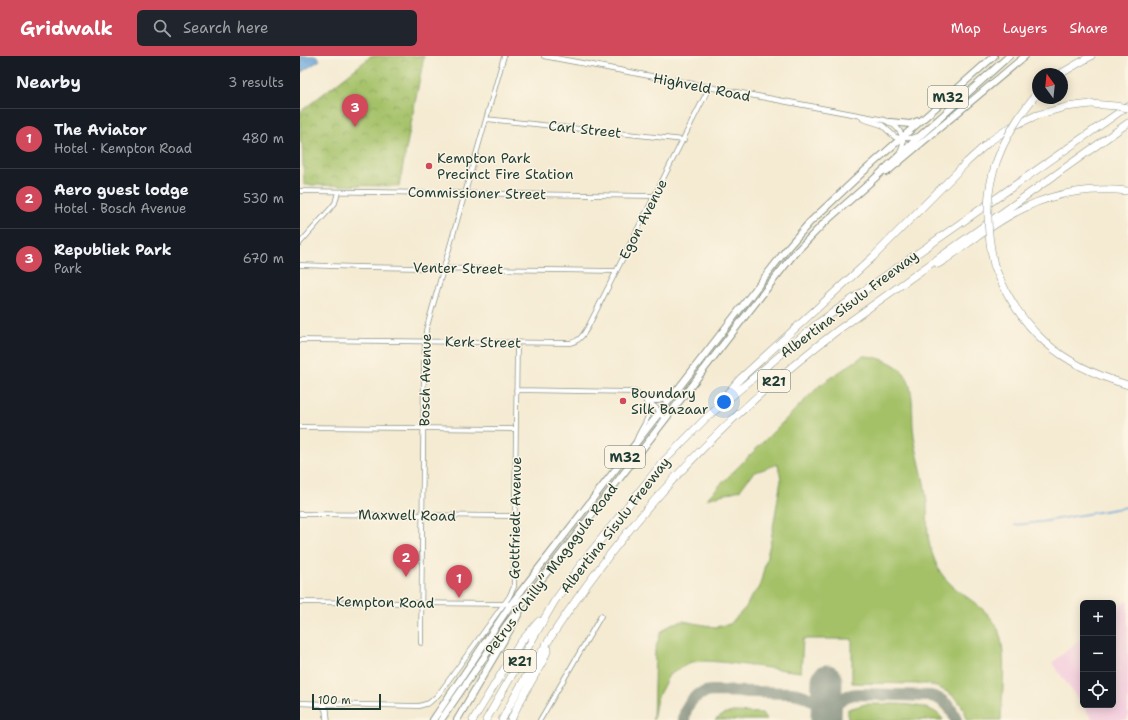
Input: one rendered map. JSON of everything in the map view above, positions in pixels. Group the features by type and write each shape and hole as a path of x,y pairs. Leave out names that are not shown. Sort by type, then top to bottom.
{"highway":[{"path":"1068,69 1091,56"},
{"path":"1032,100 1010,130 1001,149 992,177 987,216 994,265 1015,308 1042,340 1067,359 1084,369 1128,385"},
{"path":"706,418 724,395 740,379 873,257 967,162 990,141 1011,127 1037,115 1066,107 1091,104 1128,107"},
{"name":"Albertina Sisulu Freeway","path":"486,720 554,602 582,563 641,488 706,418 818,323 1128,107"},
{"name":"Albertina Sisulu Freeway","path":"502,720 529,672 586,585 628,530 669,483 716,434 799,359 1128,123"},
{"path":"929,266 942,262 1002,220 1038,202 1079,192 1106,190 1128,191"},
{"path":"473,720 520,643 554,602"},
{"path":"511,720 520,699 546,653 550,639"}],"main road":[{"name":"Petrus “Chilly” Magagula Road","path":"433,720 511,604 798,235 862,173 994,56"},
{"name":"Petrus “Chilly” Magagula Road","path":"441,720 485,655 535,587 794,254 824,223 1009,56"},
{"path":"874,179 889,171 1025,56"},
{"path":"890,122 910,124 925,118"},
{"path":"646,399 658,400 672,396"},
{"path":"457,720 514,624 523,604"},
{"path":"322,704 326,710 327,720"}],"street":[{"name":"Bosch Avenue","path":"421,643 425,342 427,324 504,56"},
{"name":"Highveld Road","path":"544,56 860,117 882,125 895,137 902,138"},
{"name":"Egon Avenue","path":"570,343 576,342 582,337 684,140 709,88"},
{"name":"Highveld Road","path":"860,117 865,116 890,122"},
{"name":"Carl Street","path":"486,119 684,140"},
{"path":"890,122 898,129 902,138 902,149 897,158"},
{"path":"902,138 911,138 920,135"},
{"name":"Commissioner Street","path":"300,192 654,196"},
{"path":"300,243 331,208 338,192"},
{"name":"Venter Street","path":"300,265 616,271"},
{"name":"Kerk Street","path":"300,340 570,343"},
{"name":"Gottfriedt Avenue","path":"322,704 419,706 429,703 433,700 466,657 512,592 514,581 517,343"},
{"path":"516,390 635,392 646,399 660,412 664,420"},
{"path":"635,443 648,418 646,399"},
{"path":"300,427 516,429"},
{"name":"Maxwell Road","path":"300,514 514,516"},
{"path":"511,604 518,602 535,587"},
{"name":"Kempton Road","path":"300,602 511,604"},
{"path":"540,720 601,616"},
{"path":"300,704 322,704"}],"shaded area":[{"path":"1128,599 1128,720 1093,720 1084,708 1116,708 1116,609"},
{"path":"1080,640 1080,702 1052,663"}],"green space":[{"path":"370,56 424,56 399,186 304,185 302,143 300,142 300,112"},
{"path":"863,356 874,357 893,364 902,371 909,382 914,436 926,495 930,546 937,565 944,577 957,590 986,612 997,627 1000,636 1003,659 1001,720 967,720 962,706 953,696 941,689 927,684 852,683 852,639 803,639 801,672 721,662 691,662 669,675 657,698 653,720 655,650 661,632 671,624 683,621 715,627 730,624 746,607 752,595 759,589 771,540 781,480 778,464 753,473 740,490 706,499 819,386"},
{"path":"866,704 920,706 930,709 938,714 943,720 848,720 848,709"},
{"path":"733,712 762,713 766,719 715,720 725,714"}],"water":[{"path":"300,56 317,56 320,60 300,73"}],"waterway":[{"path":"1015,525 1127,507"}],"taxiway":[{"path":"684,720 686,709 692,700 700,694 711,691 798,694 813,701 820,709 825,720"},
{"path":"827,720 831,710 838,701 848,696 859,694 936,697 947,705 956,720"}],"runway":[{"path":"826,720 827,680"}],"place":[{"name":"Republiek Park","path":"355,127"},
{"name":"Kempton Park Precinct Fire Station","path":"429,166"},
{"name":"Boundary Silk Bazaar","path":"623,401"},
{"name":"Aero guest lodge","path":"406,577"},
{"name":"The Aviator","path":"459,598"}]}
